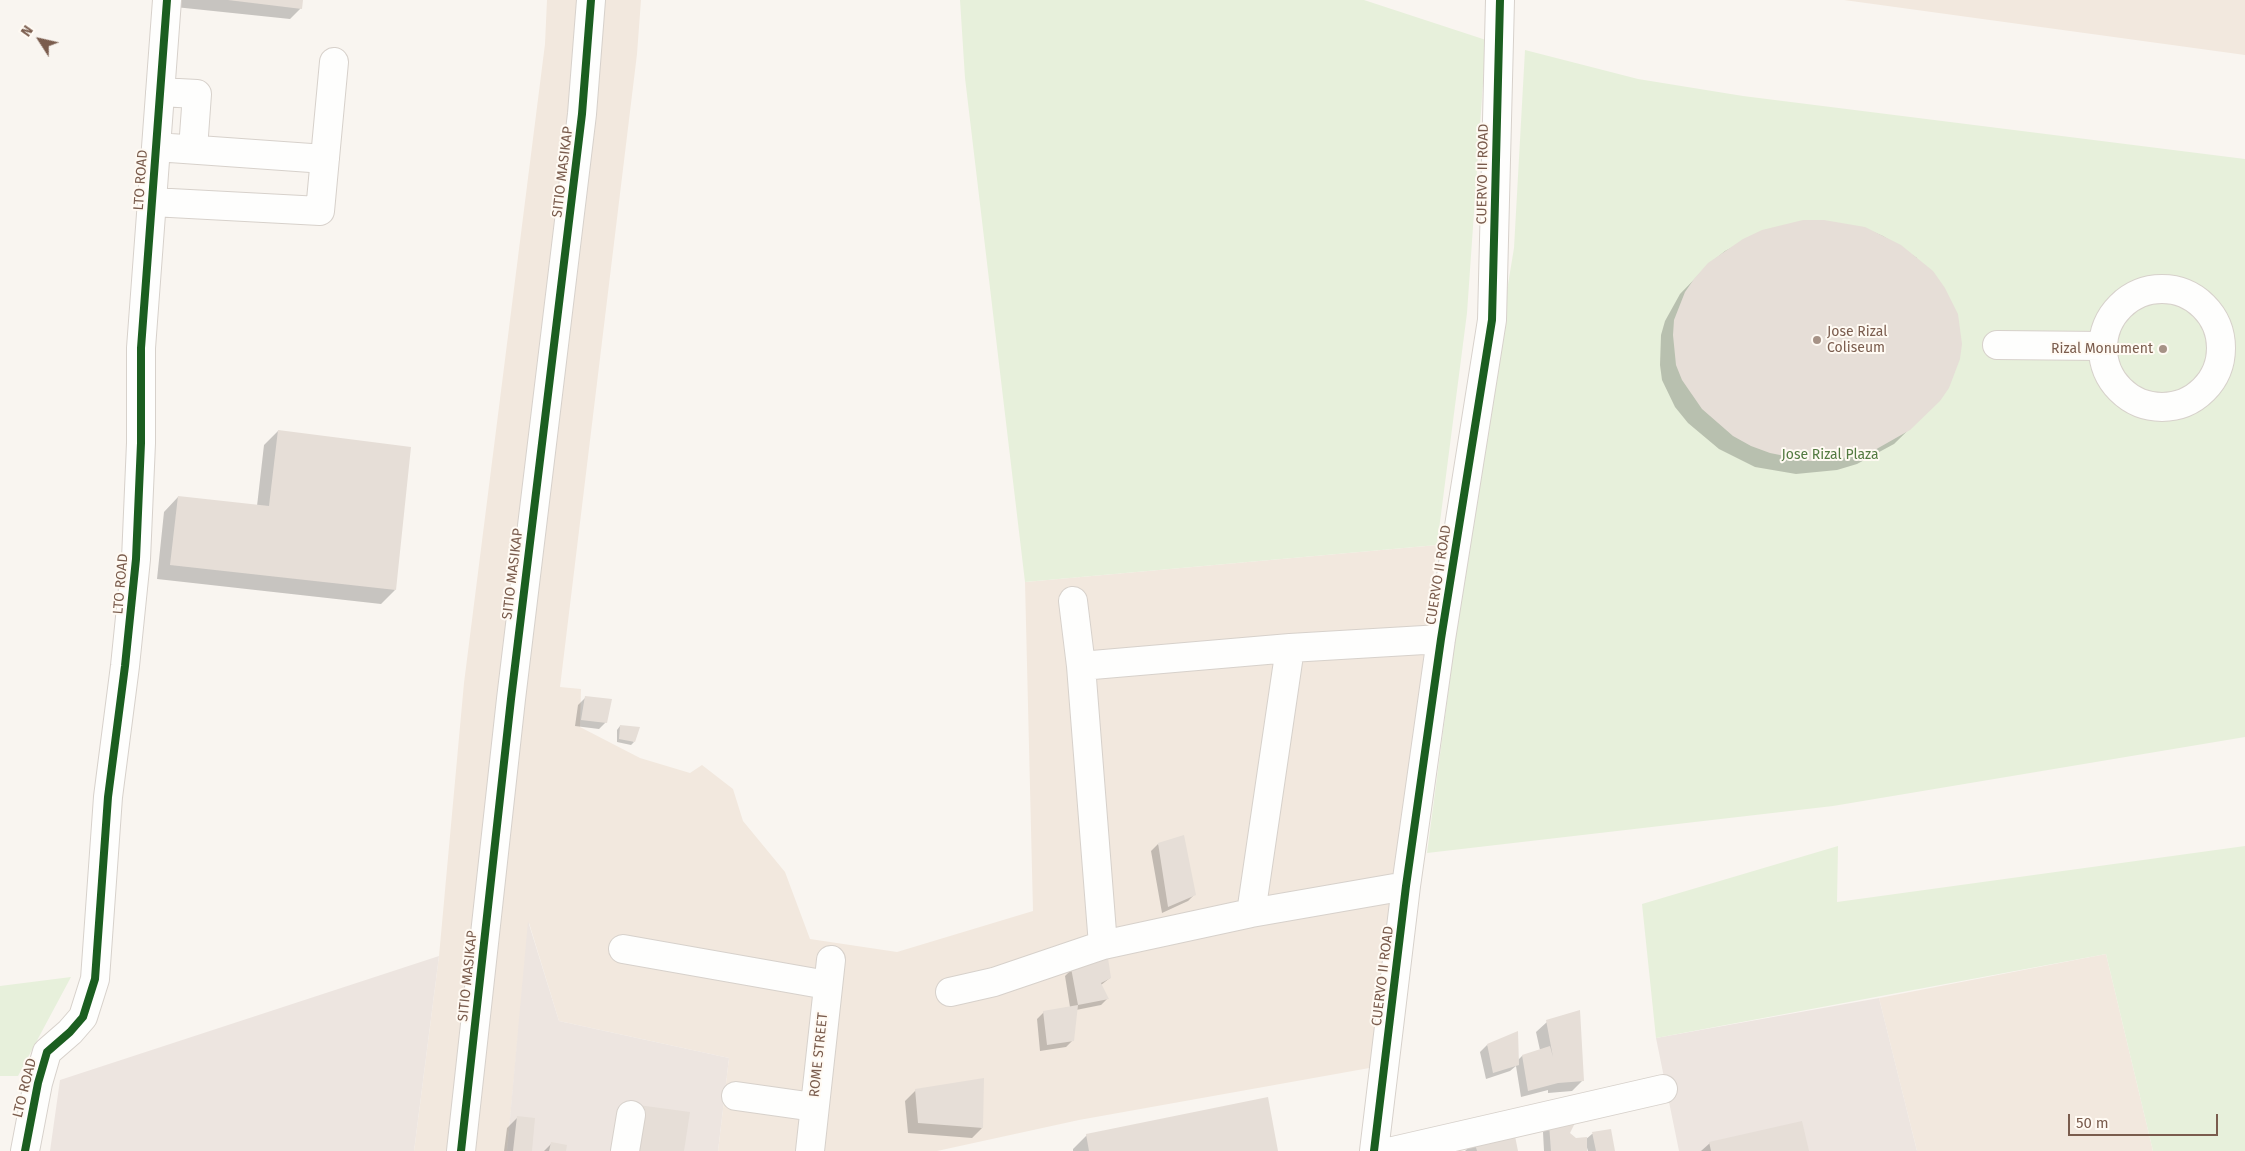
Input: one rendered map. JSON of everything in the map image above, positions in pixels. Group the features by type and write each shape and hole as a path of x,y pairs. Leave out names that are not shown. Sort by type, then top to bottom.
{"street":[{"name":"LTO ROAD","path":"25,1151 38,1083 47,1052 70,1032 82,1017 95,979 108,797 125,666 136,560 141,443 141,348 167,0"},
{"name":"SITIO MASIKAP","path":"461,1151 511,699 582,114 591,0"},
{"name":"CUERVO II ROAD","path":"1374,1151 1406,886 1442,639 1492,320 1500,0"},
{"path":"152,202 320,211 334,62"},
{"path":"160,92 197,94 193,149"},
{"path":"156,147 325,159"},
{"path":"2153,289 2174,290 2193,297 2208,310 2233,349 2207,387 2191,401 2171,407 2150,407 2131,399 2115,386 2105,367 2102,346 2107,326 2118,309 2134,296 2153,289"},
{"path":"1997,345 2102,346"},
{"path":"1073,601 1081,666 1103,945"},
{"path":"1081,666 1290,648 1442,639"},
{"path":"1251,913 1290,648"},
{"path":"950,992 994,982 1103,945 1251,913 1406,886"},
{"name":"ROME STREET","path":"623,949 829,973 810,1151"},
{"path":"1393,1151 1663,1089"},
{"path":"736,1096 814,1107"},
{"path":"625,1151 631,1115"}],"shaded area":[{"path":"547,0 641,0 637,54 560,687 581,689 580,727 640,758 690,773 702,765 733,789 743,821 785,872 810,939 897,952 1033,911 1025,582 1437,545 1375,1067 1079,1120 937,1151 718,1151 729,1058 559,1021 529,923 507,1151 414,1151 439,956 464,683 545,44"},
{"path":"1844,0 2245,0 2245,55"},
{"path":"528,921 559,1021 729,1058 718,1151 507,1151"},
{"path":"2106,954 2153,1151 1917,1151 1879,998"},
{"path":"439,956 414,1151 50,1151 60,1080"},
{"path":"1879,998 1917,1151 1679,1151 1656,1038"}],"green space":[{"path":"960,0 1364,0 1486,40 1467,313 1437,545 1025,582 965,78"},
{"name":"Jose Rizal Plaza","path":"1525,50 1638,79 1743,96 2245,159 2245,737 1833,806 1427,853 1478,466 1514,248"},
{"path":"1838,846 1837,902 2245,846 2245,1151 2153,1151 2106,954 1656,1038 1642,904"},
{"path":"71,977 18,1076 0,1076 0,986"}],"building":[{"path":"228,0 303,0 302,9"},
{"name":"Jose Rizal Coliseum","path":"1803,220 1824,220 1865,227 1901,245 1933,271 1945,288 1958,314 1962,344 1960,359 1949,388 1940,401 1910,430 1873,451 1852,457 1810,461 1770,453 1751,446 1733,436 1702,409 1682,380 1676,365 1673,335 1674,320 1685,292 1708,263 1743,239 1762,230"},
{"path":"278,430 411,447 396,590 170,565 178,496 269,506"},
{"path":"585,696 612,699 607,723 581,720"},
{"path":"620,725 640,727 635,742 619,739"},
{"path":"1184,835 1196,895 1168,907 1158,843"},
{"path":"1108,958 1111,978 1101,983 1109,999 1078,1005 1071,968"},
{"path":"1078,1005 1074,1041 1047,1045 1043,1011"},
{"path":"1580,1010 1584,1081 1558,1083 1528,1091 1522,1055 1550,1046 1553,1057 1546,1020"},
{"path":"1518,1031 1519,1065 1493,1073 1487,1044"},
{"path":"984,1078 983,1128 918,1123 915,1089"},
{"path":"1268,1097 1278,1151 1089,1151 1086,1134"},
{"path":"638,1105 690,1112 684,1151 632,1151"},
{"path":"517,1116 535,1118 532,1151 513,1151"},
{"path":"1578,1117 1570,1133 1576,1138 1587,1137 1587,1151 1551,1151 1549,1124"},
{"path":"1802,1121 1809,1151 1711,1151 1709,1142"},
{"path":"1611,1129 1615,1151 1596,1151 1592,1132"},
{"path":"1514,1131 1518,1151 1477,1151 1474,1140"},
{"path":"551,1142 567,1145 566,1151 549,1151"}],"cycle path":[{"path":"25,1151 38,1083 47,1052 70,1032 83,1017 95,979 108,797 125,666 136,559 141,443 141,348 167,0"},
{"path":"461,1151 511,699 582,114 591,0"},
{"path":"1374,1151 1406,886 1441,639 1492,320 1500,0"}],"place":[{"name":"Jose Rizal Coliseum","path":"1817,340"},
{"name":"Rizal Monument","path":"2163,349"}]}
